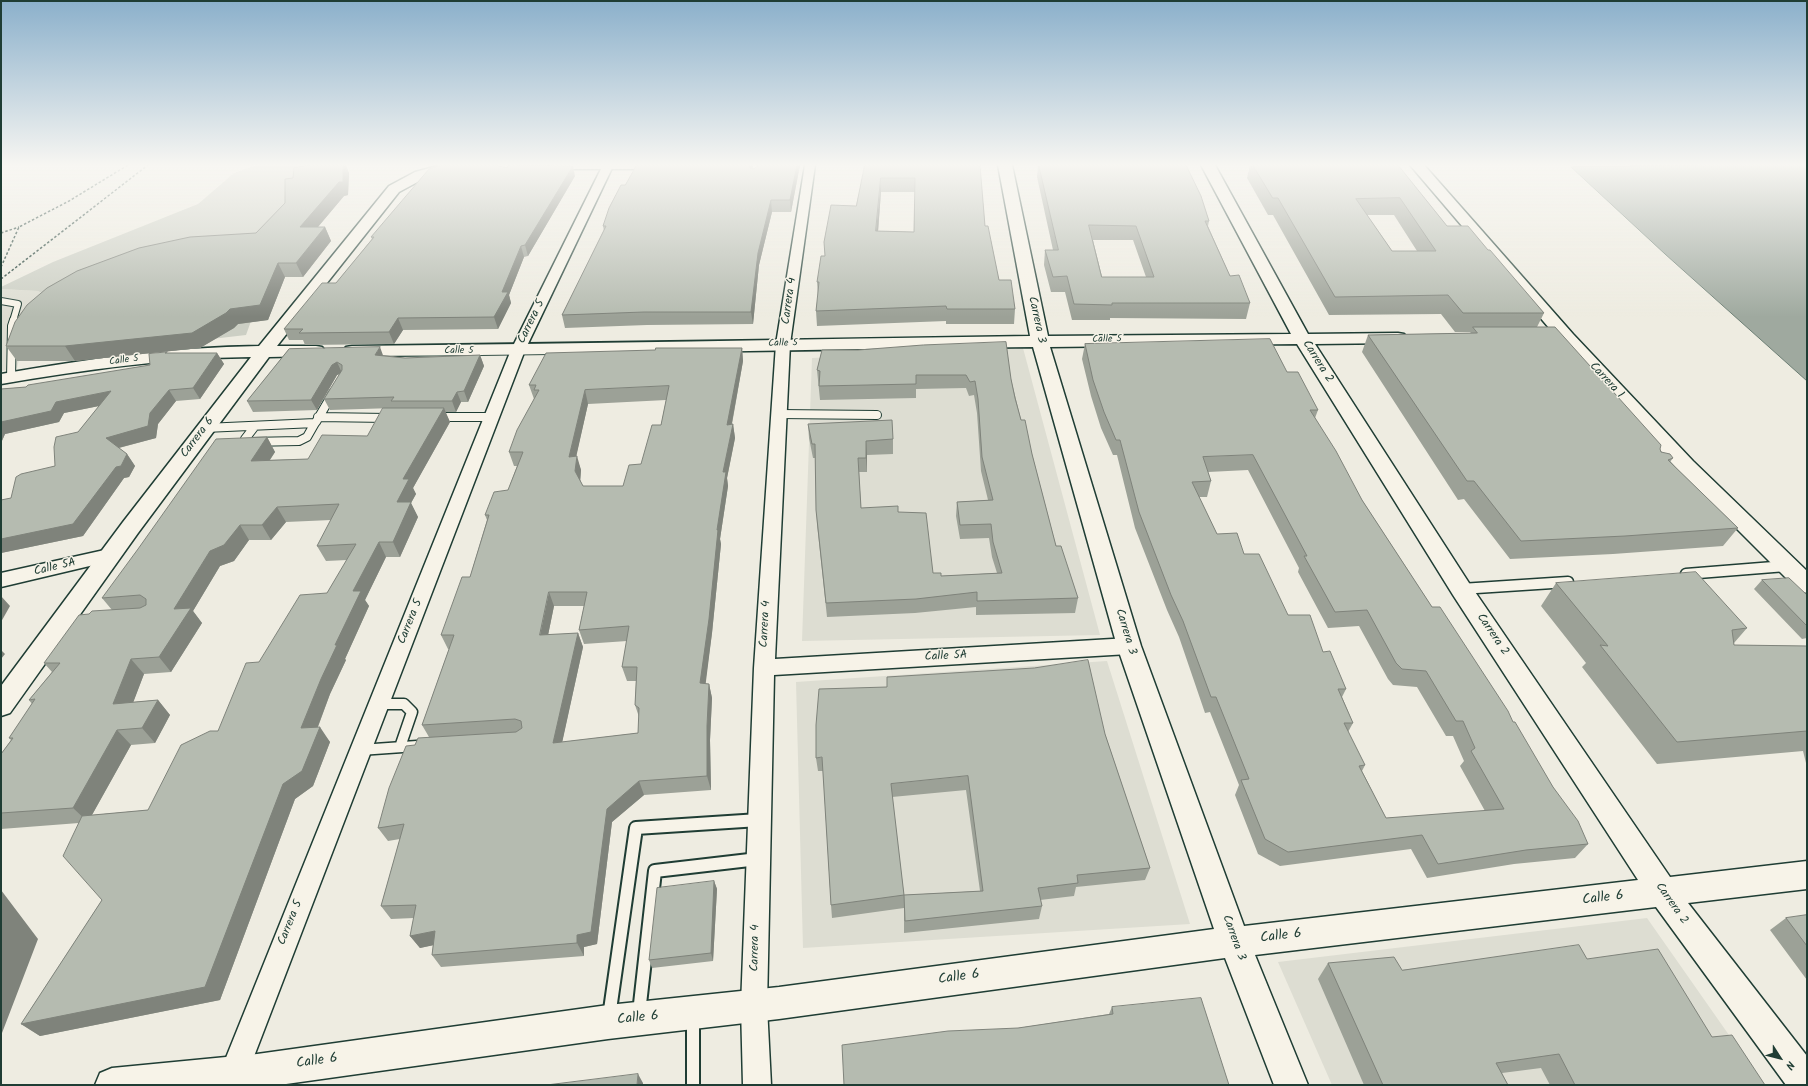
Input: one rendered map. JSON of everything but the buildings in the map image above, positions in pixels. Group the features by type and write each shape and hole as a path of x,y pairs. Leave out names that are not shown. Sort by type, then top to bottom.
{"street":[{"name":"Carrera 6","path":"1,706 68,622 109,555 264,352 373,216"},
{"name":"Carrera 5","path":"230,1079 518,350 584,216"},
{"name":"Carrera 4","path":"757,1085 754,1006 764,668 783,344 802,216"},
{"name":"Carrera 3","path":"1015,216 1040,341 1129,646 1234,942 1291,1085"},
{"name":"Carrera 2","path":"1236,216 1302,338 1461,589 1662,892 1807,1084"},
{"name":"Carrera 1","path":"1459,216 1680,466 1807,585"},
{"name":"Calle 5","path":"6,378 81,366 157,357 211,353 518,350 783,344 1414,338"},
{"path":"1545,338 1567,338"},
{"name":"Calle 5A","path":"1,580 109,555"},
{"name":"Calle 5A","path":"764,668 1129,646"},
{"name":"Calle 6","path":"112,1085 230,1079 623,1020 754,1006 1234,942 1807,875"}],"lane":[{"path":"1,301 18,304 12,326 6,378"},
{"path":"255,426 245,439 249,442 299,441 307,437 338,384"},
{"path":"779,414 877,415"},
{"path":"428,417 492,417"},
{"path":"206,428 255,426 317,420 397,418"},
{"path":"1673,575 1788,566"},
{"path":"1461,589 1578,582"},
{"path":"378,704 404,704 412,712 400,747"},
{"path":"360,750 431,745"},
{"path":"623,1020 636,828 759,820"},
{"path":"623,1020 655,871 758,859"},
{"path":"693,1012 693,1085"}],"path":[{"path":"1,233 19,227 41,216"},
{"path":"1,279 83,216"},
{"path":"1,267 19,227"}],"shaded area":[{"path":"169,216 289,216 246,335 30,360 56,301 38,291 1,289 1,287 53,262"},
{"path":"1624,216 1807,216 1807,381"},
{"path":"1,289 38,291 56,301 21,351 17,368 1,371"},
{"path":"1023,348 1100,635 802,641 812,358"},
{"path":"1107,661 1190,924 803,948 796,682"},
{"path":"1647,918 1764,1085 1332,1085 1278,962"}]}
